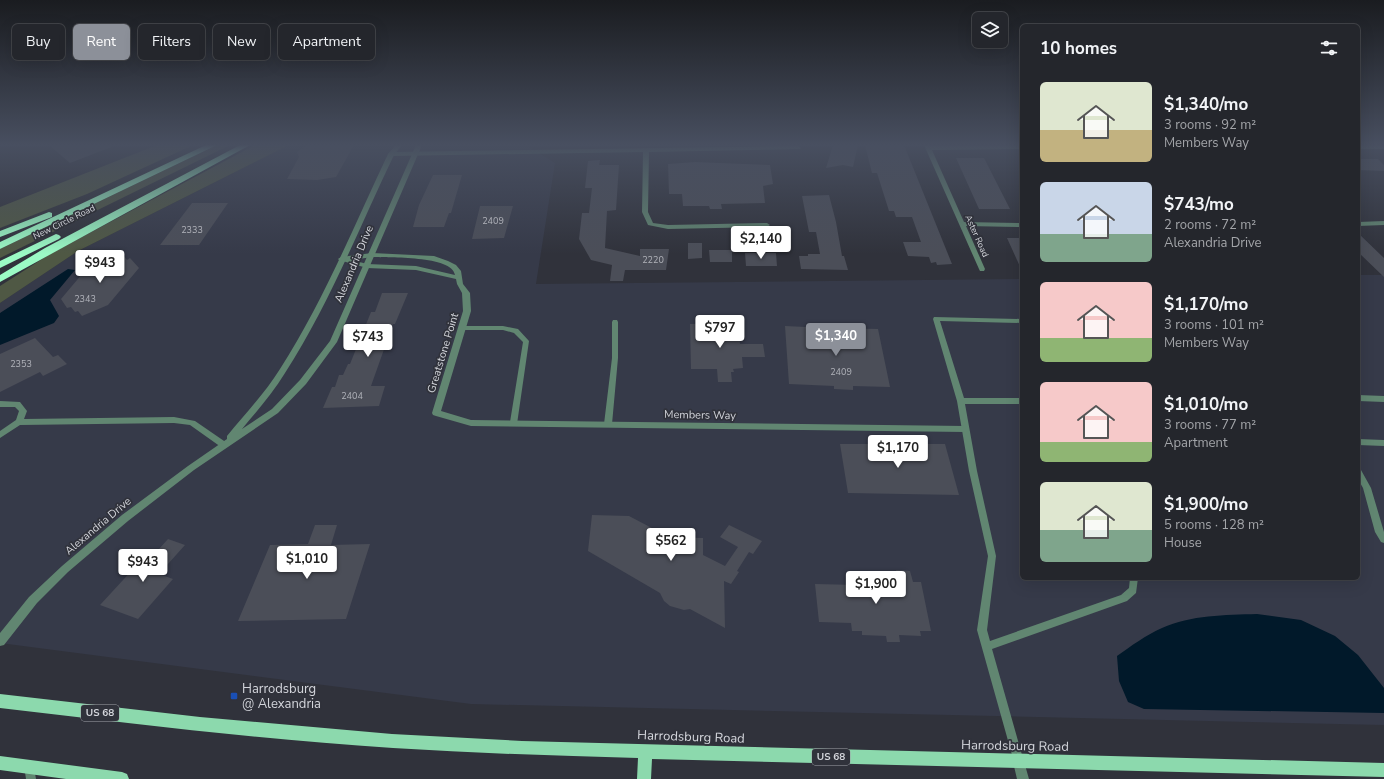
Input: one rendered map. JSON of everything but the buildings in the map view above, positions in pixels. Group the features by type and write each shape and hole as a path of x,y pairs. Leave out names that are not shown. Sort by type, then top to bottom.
{"highway":[{"path":"0,234 127,181"},
{"name":"New Circle Road","path":"0,246 136,181"},
{"name":"New Circle Road","path":"0,265 171,181"},
{"path":"0,279 49,250 177,181"}],"main road":[{"name":"Harrodsburg Road","path":"0,701 200,724 392,741 522,748 1019,762 1384,770"},
{"path":"644,752 644,779"},
{"path":"0,763 30,773 122,779"}],"street":[{"name":"Alexandria Drive","path":"224,445 278,378 289,362 378,181"},
{"name":"Alexandria Drive","path":"0,641 34,600 65,569 125,518 224,445 275,411 303,382 333,342 403,181"},
{"path":"646,181 645,212 650,224 668,227 767,225"},
{"name":"Aster Road","path":"943,181 982,269"},
{"path":"1360,224 1384,223"},
{"path":"962,224 1020,225"},
{"name":"Greatstone Point","path":"341,259 372,255 434,258 454,267 460,278 460,284 466,293 468,302 467,311 436,413"},
{"path":"341,259 367,266 416,268 460,278"},
{"name":"Members Way","path":"436,413 471,423 514,422 966,429"},
{"path":"1019,762 1023,779"}],"lane":[{"path":"1019,762 982,630 992,556 961,401 936,319 1020,321"},
{"path":"608,424 615,358 615,322"},
{"path":"462,328 503,328 516,331 526,341 514,422"},
{"path":"1360,398 1384,398"},
{"path":"961,401 1020,401"},
{"path":"0,404 11,403 21,407 23,411 19,422"},
{"path":"0,435 19,422 174,420 192,423 224,445"},
{"path":"1360,442 1384,443"},
{"path":"1360,476 1367,488 1379,532 1384,538"},
{"path":"987,646 1124,598 1133,590 1134,580"}],"shaded area":[{"path":"217,181 552,181 536,284 1020,279 1020,580 1360,580 1360,275 1384,275 1384,725 471,704 0,643 0,303 78,251"},
{"path":"68,269 75,270 50,300 59,316 54,323 0,345 0,313"},
{"path":"1257,614 1301,620 1335,636 1358,655 1384,688 1384,713 1144,709 1128,702 1119,681 1117,656 1133,645 1162,628 1185,620 1208,616"}],"green space":[{"path":"65,181 114,181 87,194 0,228 0,207"},
{"path":"141,181 156,181 0,258 0,249"},
{"path":"187,181 217,181 78,251 0,303 0,286 50,254"}],"place":[{"name":"Harrodsburg @ Alexandria","path":"234,696"}]}
